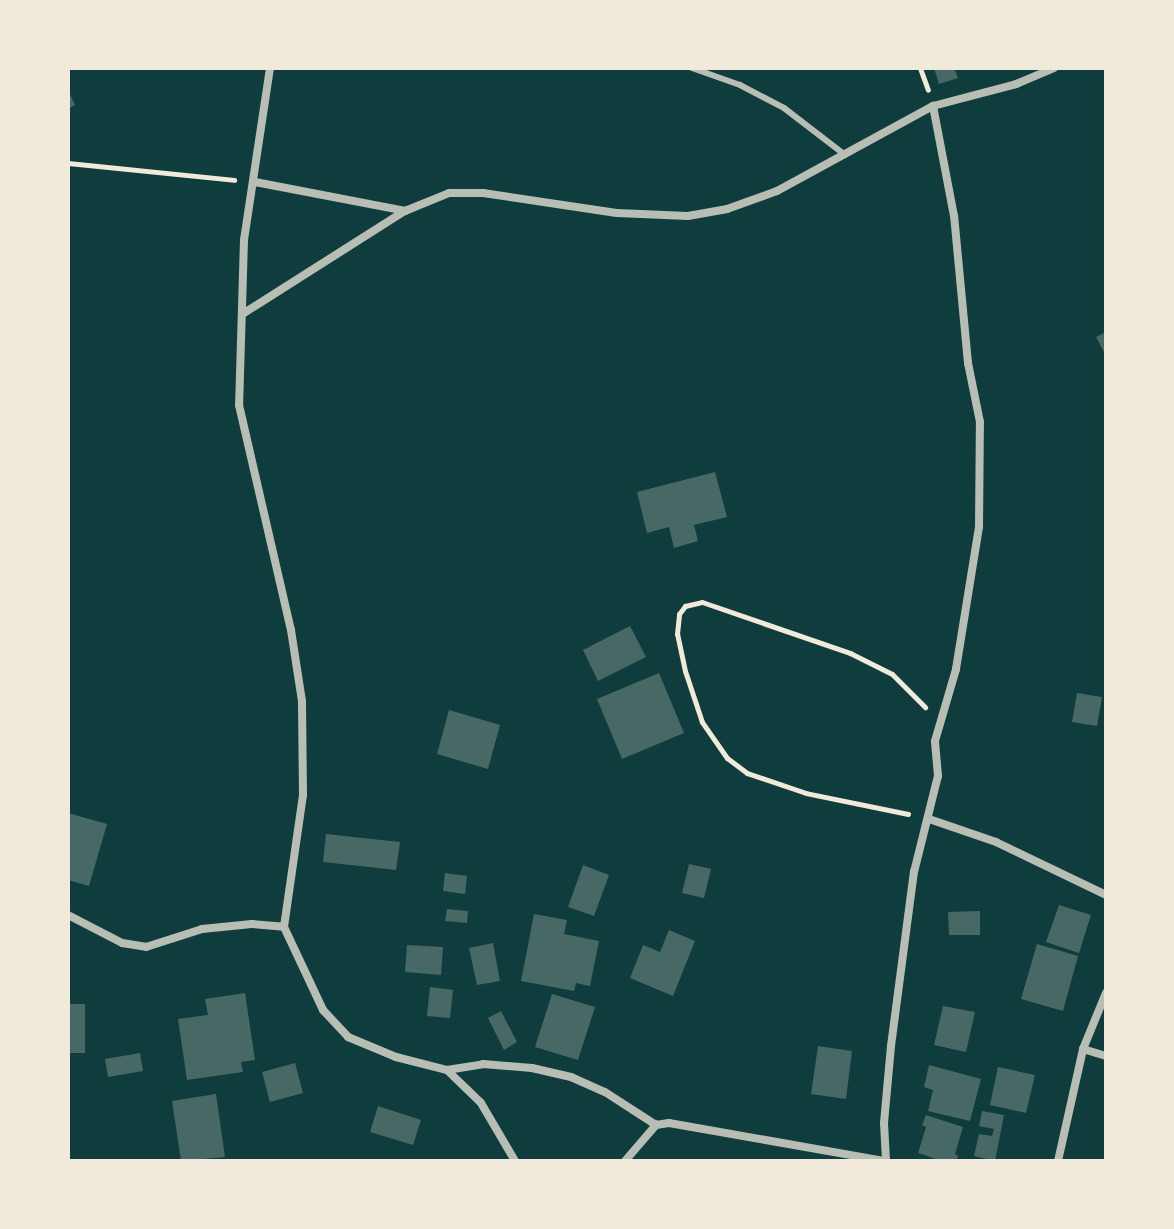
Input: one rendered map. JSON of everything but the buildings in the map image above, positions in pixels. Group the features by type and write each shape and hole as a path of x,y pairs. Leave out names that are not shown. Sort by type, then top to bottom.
{"street":[{"path":"270,68 244,240 239,405 291,630 302,701 303,795 284,927 323,1010 348,1037 396,1057 447,1070 483,1064 532,1068 571,1077 605,1092 656,1125"},
{"path":"244,313 405,211 449,193 483,193 617,213 688,216 727,209 777,191 933,106 1016,84 1054,68"},
{"path":"625,1161 656,1125 669,1123 885,1161 884,1123 891,1046 914,872 938,776 935,741 956,669 979,527 980,422 968,363 954,216 933,106"},
{"path":"255,182 405,211"},
{"path":"929,819 996,842 1106,895"},
{"path":"68,915 122,943 146,947 202,929 252,924 284,927"},
{"path":"1058,1161 1083,1049 1106,993"},
{"path":"1083,1049 1106,1056"},
{"path":"447,1070 481,1103 515,1161"}],"lane":[{"path":"692,68 740,85 784,108 845,155"}],"path":[{"path":"68,163 255,182"},
{"path":"929,819 806,793 747,773 727,758 702,722 685,671 677,634 679,614 685,606 702,602 850,653 892,674 924,703 935,741"}]}
